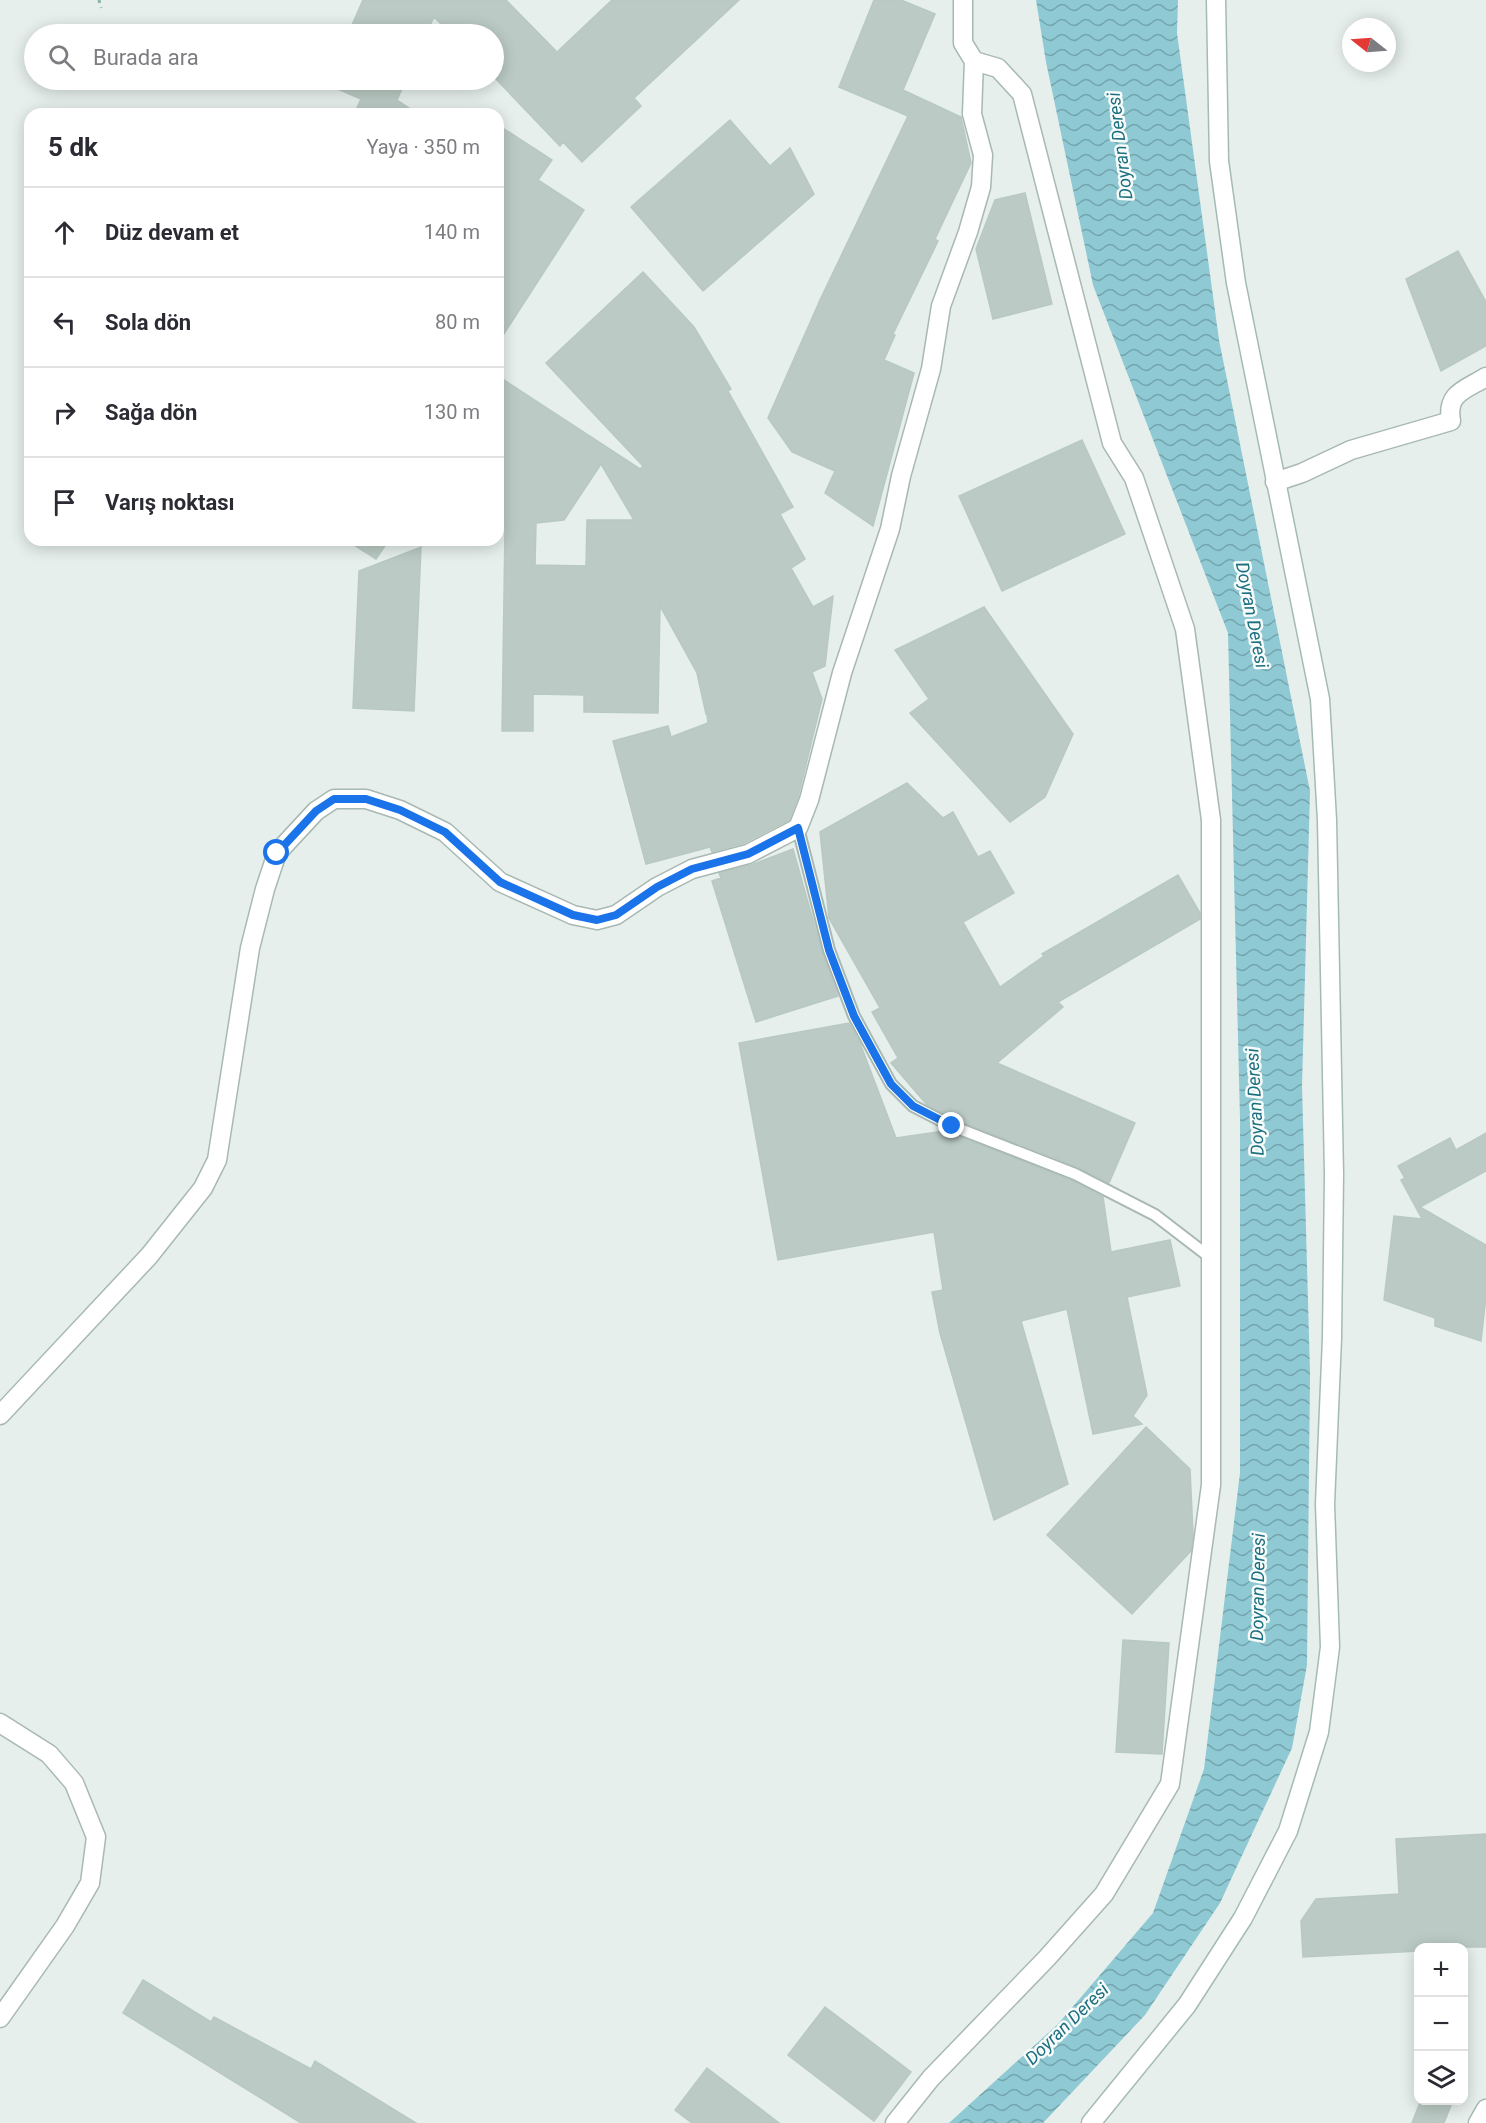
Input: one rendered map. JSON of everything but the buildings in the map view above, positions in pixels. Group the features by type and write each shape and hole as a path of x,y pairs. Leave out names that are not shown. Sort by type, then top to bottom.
{"street":[{"path":"0,1415 149,1256 203,1188 216,1160 250,948 265,889 277,853 316,811 334,799 366,799 400,810 445,832 500,882 573,915 597,920 616,915 657,887 692,869 748,854 798,828 808,800 842,673 890,529 901,476 931,369 941,306 968,232 981,187 983,154 972,114 974,61 963,43 963,0"},
{"path":"1091,2123 1187,2005 1243,1918 1288,1831 1319,1732 1329,1658 1325,1504 1332,1338 1334,1174 1327,820 1320,699 1236,283 1220,161 1216,0"},
{"path":"895,2123 931,2078 1047,1959 1104,1894 1170,1784 1211,1485 1211,820 1185,628 1134,478 1112,443 1022,94 998,68 974,61"},
{"path":"1275,482 1302,473 1351,450 1450,421 1449,410 1452,399 1486,377"},
{"path":"0,1723 50,1754 74,1783 96,1837 90,1883 64,1926 0,2018"},
{"path":"1478,2123 1486,2109"}],"lane":[{"path":"798,828 829,950 854,1016 891,1084 913,1106 952,1126 1075,1174 1155,1215 1211,1258"}],"path":[{"path":"99,0 100,8"}],"water":[{"name":"Doyran Deresi","path":"1036,0 1178,0 1177,33 1219,340 1310,791 1302,1086 1310,1373 1307,1665 1292,1748 1220,1903 1145,2015 1043,2123 949,2123 1058,2024 1153,1913 1204,1769 1240,1473 1240,1118 1228,633 1093,285 1046,62"}],"route":[{"path":"277,853 316,811 334,799 366,799 400,810 445,832 500,882 573,915 597,920 616,915 657,887 692,869 748,854 798,828 829,950 854,1016 891,1084 913,1106 952,1126"}]}
